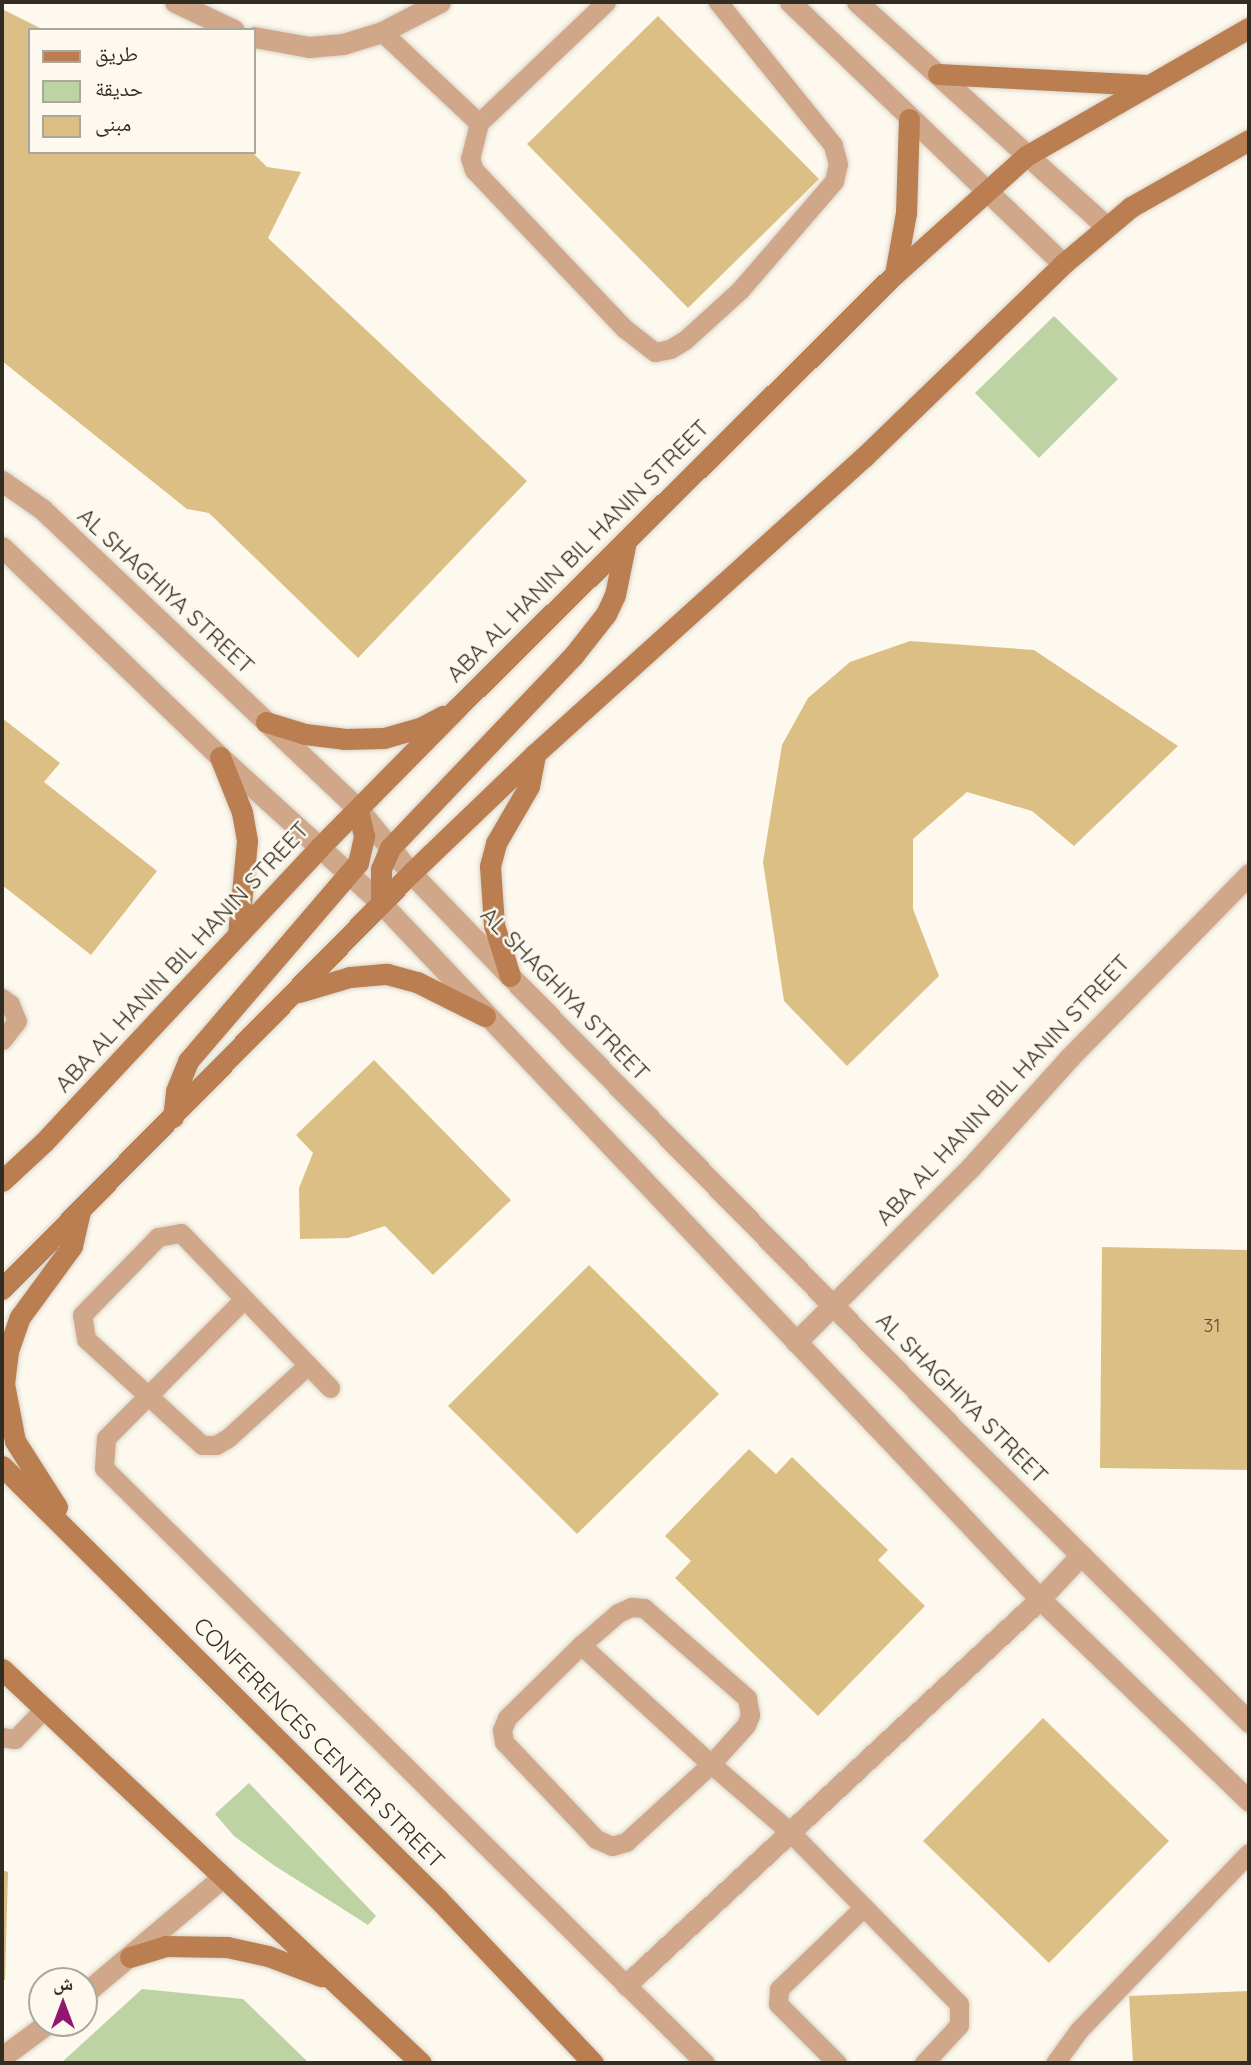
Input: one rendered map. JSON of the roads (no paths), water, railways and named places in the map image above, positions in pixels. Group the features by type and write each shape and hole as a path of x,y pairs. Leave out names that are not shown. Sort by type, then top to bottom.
{"street":[{"path":"175,2 230,28"},
{"path":"256,37 309,47 343,44 382,32 440,2"},
{"path":"790,2 1063,264"},
{"path":"857,2 1106,226"},
{"name":"ABA AL HANIN BIL HANIN STREET","path":"2,1181 44,1142 320,847 895,274 1026,156 1249,28"},
{"path":"938,74 1148,85"},
{"path":"895,274 907,202 909,119"},
{"path":"2,1289 297,992 411,873 535,754 864,457 1063,264 1106,226 1170,183 1249,140"},
{"name":"AL SHAGHIYA STREET","path":"2,481 42,509 358,809 411,873 510,976 834,1306 1249,1721"},
{"path":"381,903 381,869 390,848 573,656 606,614 615,595 626,541"},
{"path":"2,547 220,757 381,903 485,1016 1040,1598 1249,1801"},
{"path":"266,722 325,737 384,737 422,727 457,708"},
{"path":"510,976 494,925 491,866 496,843 529,786 535,754"},
{"path":"220,757 242,812 247,841 238,934"},
{"path":"173,1117 176,1091 188,1061 351,875 360,856 364,836 358,809"},
{"name":"ABA AL HANIN BIL HANIN STREET","path":"796,1342 992,1145 1147,976 1249,874"},
{"path":"297,992 350,977 387,974 417,982 485,1016"},
{"path":"2,1162 44,1142"},
{"path":"75,1535 15,1441 4,1384 8,1351 20,1317 72,1246 80,1210"},
{"name":"CONFERENCES CENTER STREET","path":"2,1466 75,1535 439,1900 593,2063"},
{"path":"626,1985 1040,1598 1082,1555"},
{"path":"2,1669 421,2063"},
{"path":"98,1983 223,1877"},
{"path":"130,1957 165,1946 227,1947 268,1956 331,1979"},
{"path":"2,2057 29,2037"}],"lane":[{"path":"606,2 479,122 471,147 474,170 638,341 655,352 670,349 685,340 740,290 834,181 838,163 833,145 718,2"},
{"path":"382,32 479,122"},
{"path":"2,998 10,1004 17,1021 2,1040"},
{"path":"308,1365 229,1438 216,1445 202,1445 86,1339 82,1315 158,1237 181,1233 244,1299 308,1365 330,1388"},
{"path":"244,1299 106,1438 104,1468 705,2063"},
{"path":"631,1608 644,1608 747,1698 750,1715 746,1725 710,1764 626,1842 612,1846 596,1839 505,1742 502,1730 507,1718 581,1645 618,1613 631,1608"},
{"path":"581,1645 710,1764 790,1832 959,2004 959,2025 924,2063"},
{"path":"2,1737 15,1739 43,1710"},
{"path":"1055,2063 1079,2030 1249,1853"},
{"path":"837,2063 778,2004 779,1989 864,1907"}]}
